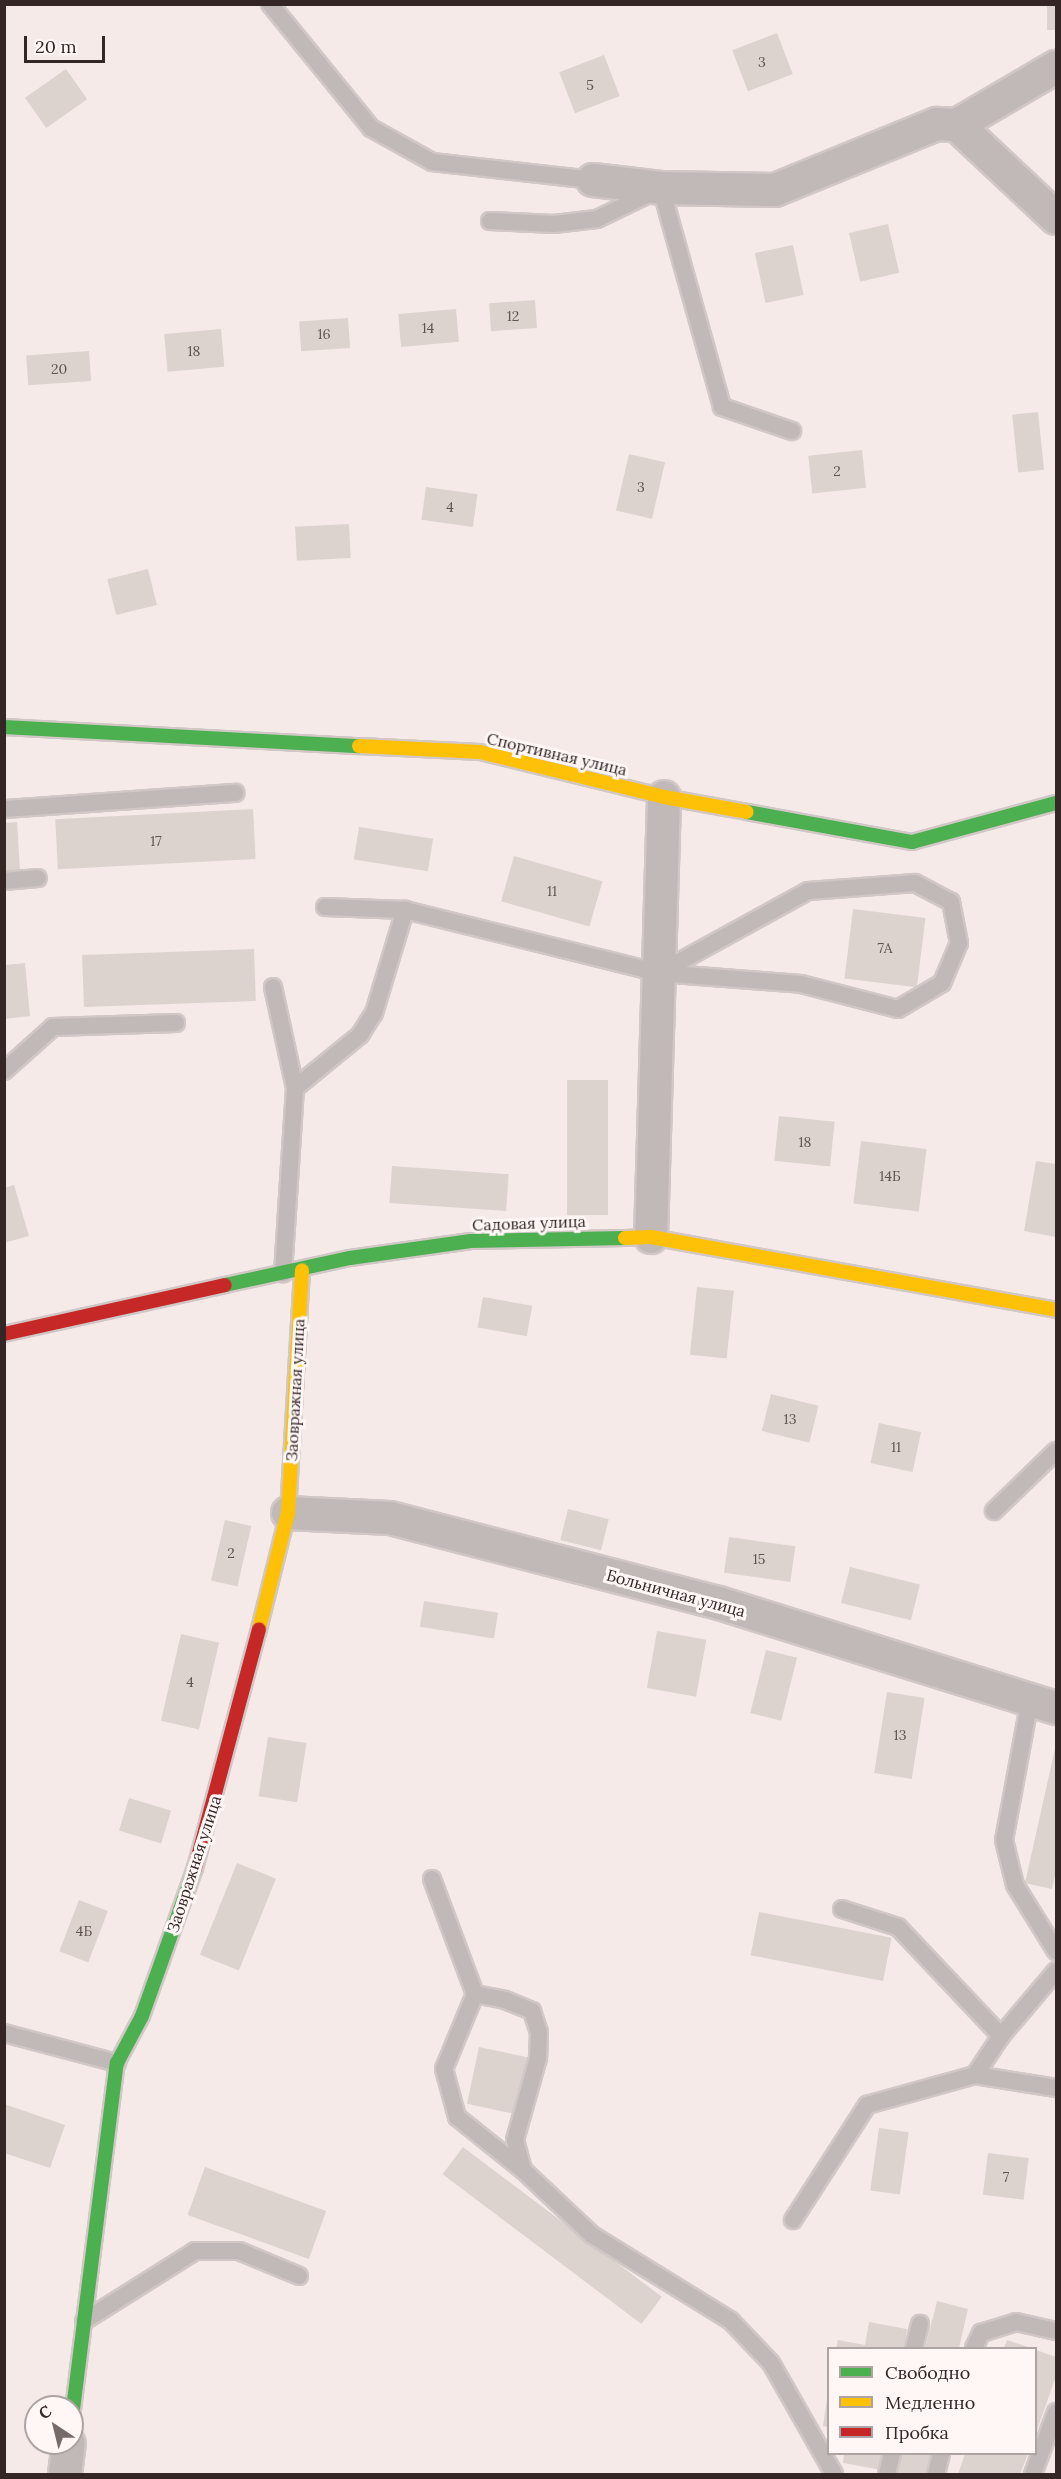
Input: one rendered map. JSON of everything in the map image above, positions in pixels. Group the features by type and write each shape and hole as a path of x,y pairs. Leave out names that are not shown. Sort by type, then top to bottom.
{"street":[{"path":"593,180 661,188 775,190 937,124 957,125 1056,67"},
{"path":"957,125 1056,218"},
{"name":"Спортивная улица","path":"4,728 480,752 664,797 912,842 1056,803"},
{"path":"651,1237 664,797"},
{"name":"Садовая улица","path":"4,1334 350,1258 471,1240 651,1237 1056,1310"},
{"name":"Заовражная улица","path":"75,2395 117,2063 142,2016 204,1843 288,1513 302,1270"},
{"name":"Больничная улица","path":"288,1513 402,1521 719,1603 1043,1704"},
{"path":"65,2475 68,2455"}],"lane":[{"path":"270,4 371,129 432,162 593,180"},
{"path":"490,221 554,224 597,219 661,188 722,407 792,431"},
{"path":"4,809 235,793"},
{"path":"4,881 38,878"},
{"path":"325,907 405,910 659,972 801,984 898,1009 942,983 959,944 951,902 915,883 808,891 659,972"},
{"path":"295,1088 360,1035 374,1013 405,910"},
{"path":"273,987 295,1088 284,1274"},
{"path":"4,1071 53,1027 176,1023"},
{"path":"994,1511 1056,1451"},
{"path":"1043,1704 1004,1840 1016,1885 1056,1951"},
{"path":"432,1879 475,1994 444,2069 457,2117 523,2170 592,2235 731,2321 771,2363 834,2475"},
{"path":"842,1909 898,1927 1000,2036"},
{"path":"975,2075 1000,2036 1056,1971"},
{"path":"475,1994 505,2000 532,2011 539,2032 538,2058 515,2140 523,2170"},
{"path":"4,2033 117,2063"},
{"path":"793,2220 867,2104 975,2075 1056,2088"},
{"path":"84,2321 195,2251 239,2251 299,2276"},
{"path":"975,2347 981,2333 1016,2322 1056,2331"},
{"path":"914,2347 920,2324"},
{"path":"1033,2475 1055,2420"},
{"path":"887,2475 892,2455"},
{"path":"936,2475 941,2455"}],"building":[{"path":"1047,4 1056,4 1056,30 1047,30"},
{"path":"777,33 793,74 748,91 732,50"},
{"path":"604,55 620,96 575,113 559,72"},
{"path":"66,69 87,99 46,128 25,98"},
{"path":"888,224 899,273 860,282 849,233"},
{"path":"793,245 804,295 765,303 755,253"},
{"path":"535,300 537,328 491,331 489,303"},
{"path":"456,309 459,342 401,347 398,314"},
{"path":"348,318 350,348 301,351 299,321"},
{"path":"221,329 224,367 168,372 164,334"},
{"path":"89,351 91,381 28,385 26,355"},
{"path":"1038,412 1044,470 1018,472 1012,415"},
{"path":"862,450 866,488 812,493 808,456"},
{"path":"629,454 665,462 652,519 616,511"},
{"path":"426,487 477,494 473,527 421,520"},
{"path":"349,524 351,558 297,561 295,527"},
{"path":"148,569 157,605 116,615 107,579"},
{"path":"253,809 256,859 58,869 55,819"},
{"path":"17,822 20,871 4,872 4,823"},
{"path":"359,827 433,839 428,871 354,860"},
{"path":"514,856 602,881 589,927 501,901"},
{"path":"853,909 925,918 917,987 844,978"},
{"path":"254,949 256,1001 84,1007 82,955"},
{"path":"25,963 30,1016 4,1019 4,965"},
{"path":"567,1080 608,1080 608,1215 567,1215"},
{"path":"779,1116 835,1122 830,1167 774,1161"},
{"path":"861,1141 927,1149 919,1212 853,1204"},
{"path":"1036,1161 1056,1164 1056,1237 1024,1231"},
{"path":"392,1166 509,1174 506,1211 389,1203"},
{"path":"14,1185 29,1236 4,1243 4,1188"},
{"path":"697,1287 734,1291 727,1358 690,1355"},
{"path":"483,1297 532,1306 527,1336 478,1328"},
{"path":"771,1394 819,1406 809,1443 762,1431"},
{"path":"879,1423 921,1432 913,1472 870,1463"},
{"path":"568,1509 609,1519 601,1550 560,1540"},
{"path":"225,1520 251,1526 237,1586 211,1580"},
{"path":"729,1537 795,1546 790,1582 724,1573"},
{"path":"850,1567 920,1584 911,1620 841,1603"},
{"path":"424,1601 498,1613 494,1638 420,1627"},
{"path":"657,1631 706,1640 696,1697 647,1688"},
{"path":"181,1634 219,1643 199,1729 161,1721"},
{"path":"766,1650 797,1658 781,1721 750,1713"},
{"path":"887,1692 925,1698 912,1779 874,1773"},
{"path":"268,1737 307,1743 297,1802 259,1796"},
{"path":"1056,1744 1056,1871 1052,1889 1025,1883"},
{"path":"129,1798 171,1811 161,1843 119,1831"},
{"path":"237,1863 276,1879 239,1971 200,1955"},
{"path":"79,1900 108,1911 88,1962 59,1951"},
{"path":"759,1912 892,1938 883,1981 751,1955"},
{"path":"479,2047 529,2058 517,2114 467,2104"},
{"path":"4,2104 65,2125 50,2168 4,2153"},
{"path":"879,2128 909,2132 900,2195 870,2190"},
{"path":"463,2147 662,2297 641,2324 443,2174"},
{"path":"988,2153 1029,2158 1024,2200 983,2195"},
{"path":"205,2167 326,2211 309,2259 188,2215"},
{"path":"937,2301 968,2309 959,2347 925,2347"},
{"path":"869,2322 907,2329 904,2347 836,2347 838,2340 865,2345"},
{"path":"1007,2340 1028,2347 1004,2347"},
{"path":"1037,2350 1056,2357 1056,2376 1037,2430"},
{"path":"827,2399 827,2427 823,2426"},
{"path":"844,2455 885,2455 882,2470 843,2463"},
{"path":"899,2455 933,2455 928,2474 894,2474"},
{"path":"965,2455 1028,2455 1020,2474 958,2474"}],"traffic: fast":[{"path":"4,727 359,746"},
{"path":"747,812 912,842 1056,803"},
{"path":"225,1285 350,1258 471,1241 625,1238"},
{"path":"75,2395 117,2063 142,2016 195,1868"}],"traffic: slow":[{"path":"359,746 480,752 664,797 747,812"},
{"path":"625,1238 651,1237 1056,1310"},
{"path":"259,1629 288,1513 302,1270"}],"traffic: jam":[{"path":"4,1334 225,1285"},
{"path":"195,1868 259,1629"}]}
